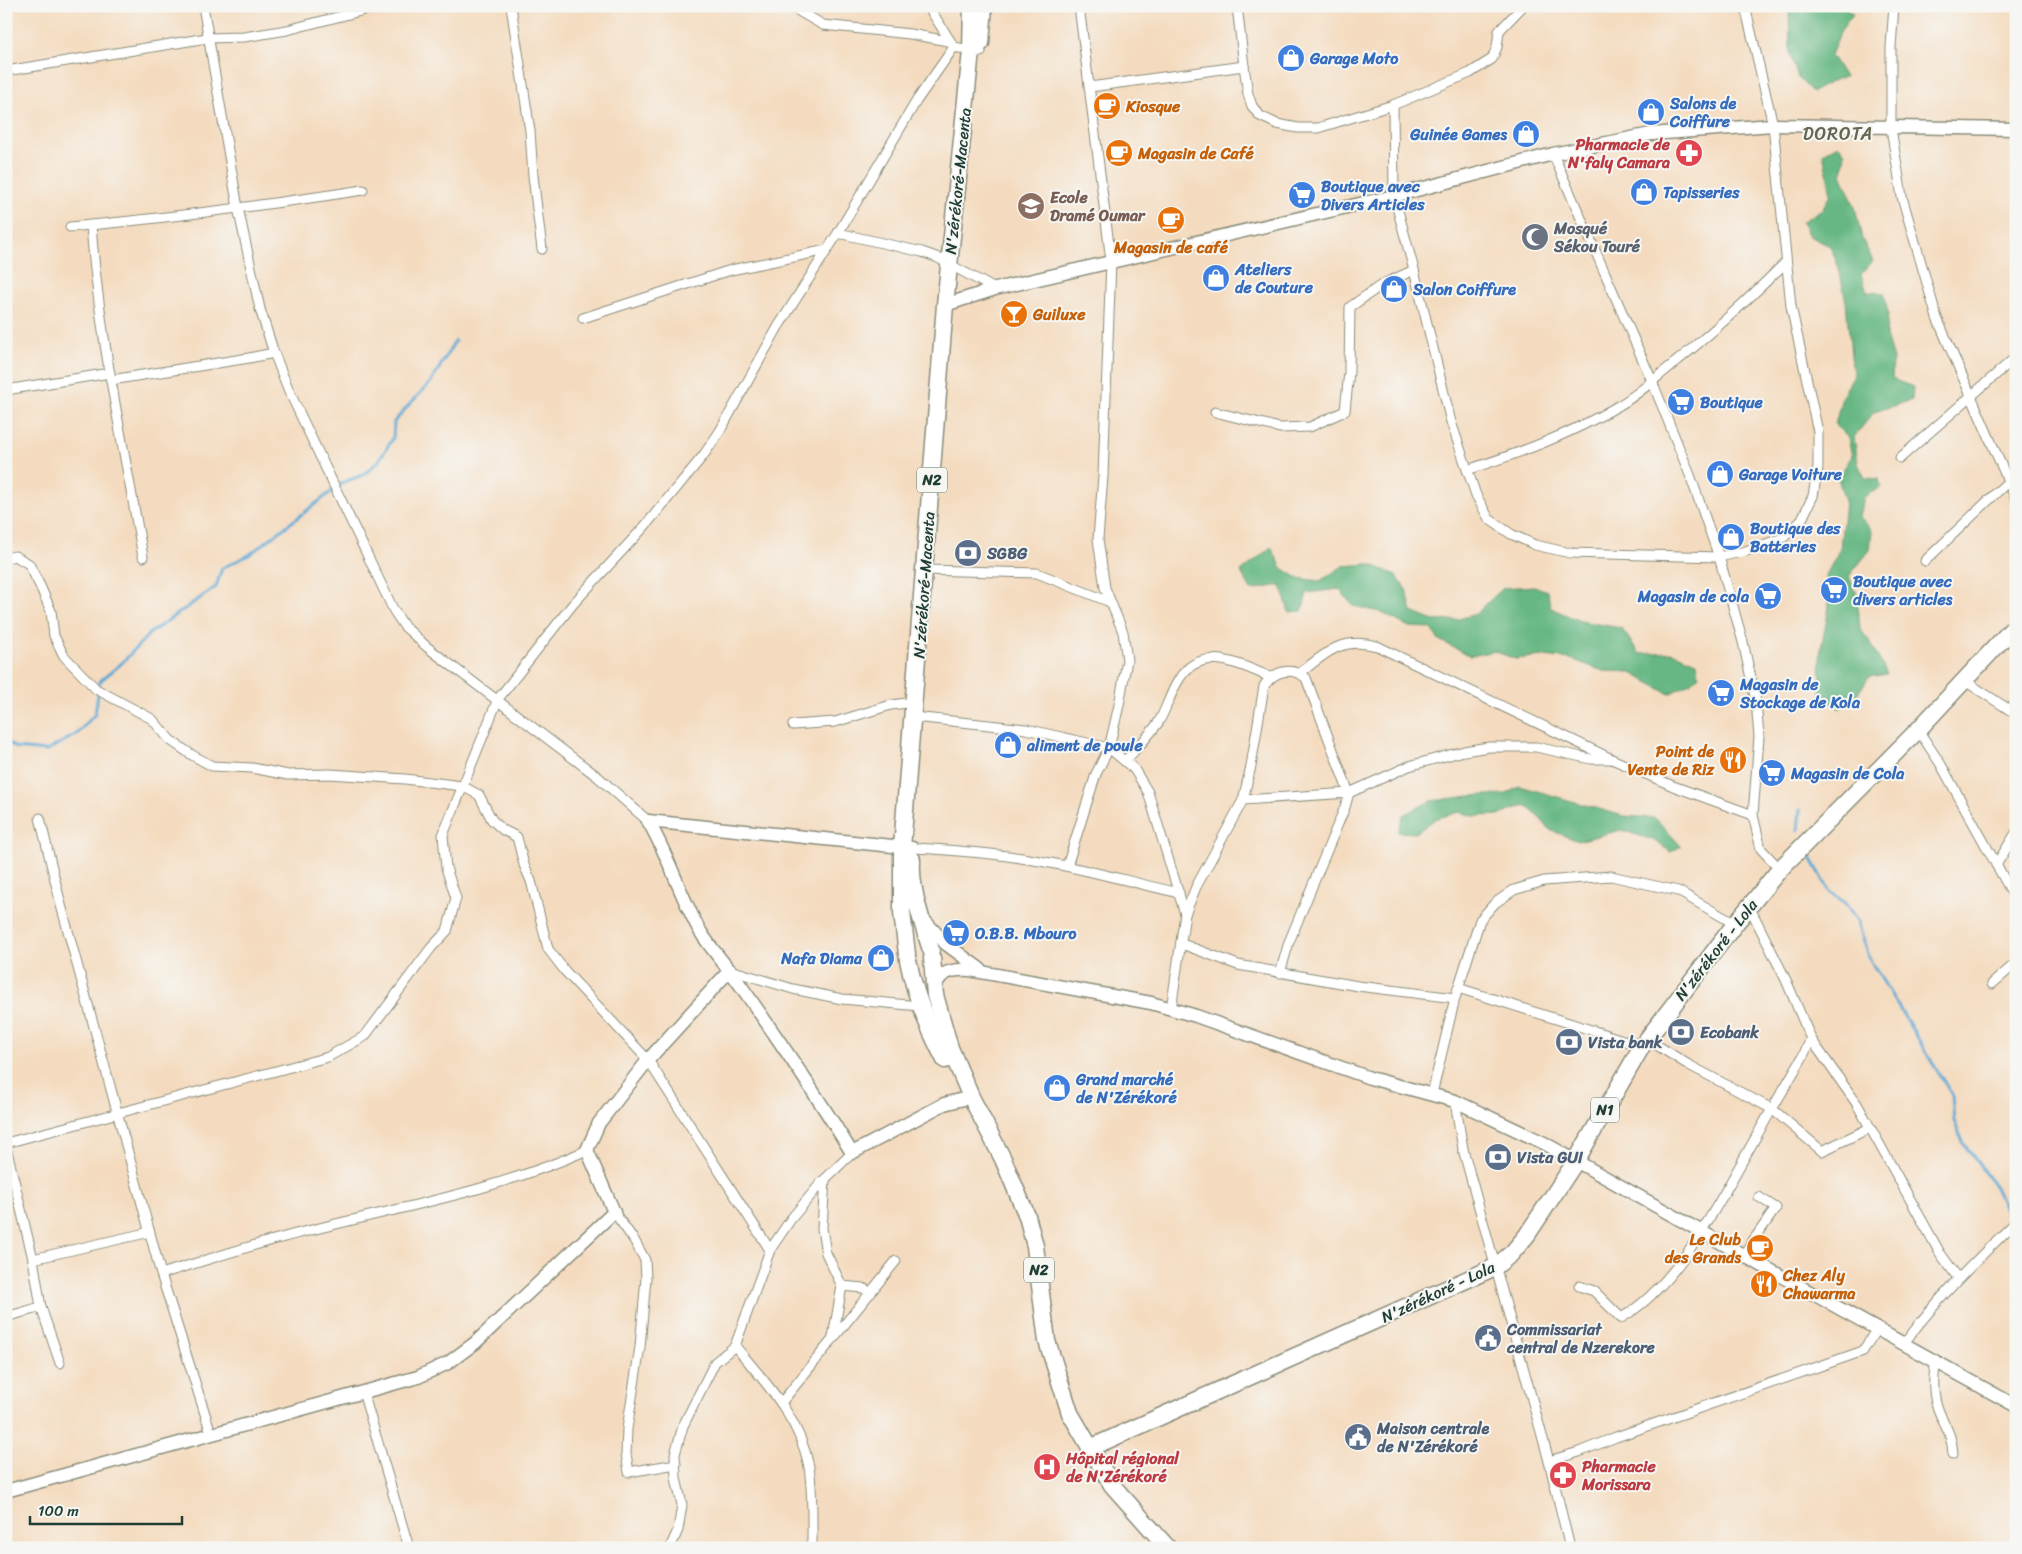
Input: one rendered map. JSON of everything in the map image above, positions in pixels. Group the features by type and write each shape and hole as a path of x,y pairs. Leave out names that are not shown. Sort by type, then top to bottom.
{"highway":[{"name":"N2","path":"972,6 976,51"},
{"name":"N2","path":"971,1097 950,1069 928,1026 914,991 902,912 951,303 976,51 984,6"},
{"name":"N'zérékoré - Lola","path":"1090,1448 1495,1268 1527,1235 1576,1161 1645,1043 1749,906 1780,869 1918,730 2016,625"},
{"name":"N2","path":"907,848 912,877 931,954 935,995 950,1048 971,1097 1003,1159 1027,1216 1035,1246 1048,1341 1070,1413 1090,1448"},
{"path":"908,957 910,947 917,943 925,944 931,954"},
{"path":"1090,1448 1112,1485 1168,1548"}],"street":[{"path":"203,6 238,208 260,309 274,352 382,590 404,626 426,647 498,699 598,777 648,821 660,841 701,931 812,1088 852,1153"},
{"path":"6,71 208,38 244,37 287,30 343,10 380,6"},
{"path":"511,6 530,131 533,176 542,249"},
{"path":"790,6 823,25 910,34 976,51"},
{"path":"928,6 951,44"},
{"path":"1068,866 1096,774 1109,748 1120,706 1127,660 1123,632 1105,588 1098,539 1103,476 1111,261 1079,6"},
{"path":"1237,6 1248,94 1252,106 1260,116 1277,124 1298,128 1318,128 1393,105 1470,73 1492,59 1499,31 1523,6"},
{"path":"1393,105 1394,196 1452,422 1476,495 1489,519 1511,534 1535,545 1570,552 1719,557 1746,552 1783,538 1801,521 1813,496 1818,467 1818,432 1791,306 1772,125 1745,6"},
{"path":"1894,6 1891,47 1891,128 1902,197 1919,262 1937,318 2016,499"},
{"path":"6,1143 328,1057 365,1036 431,948 447,931 456,898 446,868 443,835 498,699 573,604 645,526 703,456 720,432 778,326 838,233 951,44"},
{"path":"1090,87 1244,66"},
{"path":"951,303 995,289 1394,196 1554,154 1651,134 1772,125 2016,129"},
{"path":"1554,154 1652,381 1690,475 1719,557 1743,642 1756,701 1759,737 1753,815 1761,849 1780,869"},
{"path":"70,227 238,208 363,190"},
{"path":"91,225 95,277 143,557"},
{"path":"838,233 922,252 955,267 995,289"},
{"path":"583,318 731,270 827,250"},
{"path":"1467,470 1552,440 1619,406 1652,381 1747,300 1786,262"},
{"path":"1215,412 1280,428 1310,427 1345,411 1349,372 1350,307 1383,284 1414,270"},
{"path":"6,390 240,360 274,352"},
{"path":"1900,458 2016,357"},
{"path":"1925,561 2016,474"},
{"path":"6,558 15,556 29,564 51,611 54,636 64,656 70,663 96,689 152,719 170,740 212,766 252,768 288,776 330,774 405,779 462,786 479,795 492,820 503,830 517,837 524,865 531,881 548,949 648,1060 770,1250"},
{"path":"930,570 1036,573 1110,602"},
{"path":"1300,673 1332,650 1344,644 1367,643 1378,646 1614,760 1673,786 1753,815"},
{"path":"1125,761 1158,722 1184,671 1194,664 1206,659 1218,659 1270,678"},
{"path":"1171,1009 1185,914 1196,887 1243,800 1251,766 1264,686 1270,678 1279,673 1292,670 1306,678 1349,793 1345,808 1288,942 1280,973"},
{"path":"1965,681 2016,714"},
{"path":"793,725 835,722 891,705 918,712 1026,729 1109,748 1134,769 1148,792 1185,914"},
{"path":"1918,730 1940,763 2016,900"},
{"path":"1243,800 1349,793 1409,766 1464,751 1489,747 1536,747 1591,758 1614,760"},
{"path":"40,818 61,905 161,1274 211,1433"},
{"path":"648,821 907,848 983,852 1068,866 1179,893"},
{"path":"1996,865 2016,833"},
{"path":"1432,1094 1455,998 1480,920 1495,903 1514,890 1544,882 1611,876 1647,882 1678,891 1735,924"},
{"path":"1749,906 1786,980 1811,1039 1840,1078 1908,1192 1940,1253 1958,1278"},
{"path":"921,915 928,926 946,944 984,972"},
{"path":"1182,944 1238,965 1358,986 1455,998"},
{"path":"1992,984 2016,963"},
{"path":"935,995 938,980 950,970 959,969 1151,1003 1370,1078 1455,1101 1544,1143 1743,1256 1904,1342 2016,1406"},
{"path":"161,1274 280,1238 501,1184 550,1167 587,1150 599,1123 648,1060 730,970"},
{"path":"730,970 793,989 842,999 920,1006"},
{"path":"1458,988 1645,1043 1772,1109 1822,1151 1870,1128"},
{"path":"1579,1286 1594,1291 1621,1318 1664,1282 1681,1261 1726,1191 1811,1039"},
{"path":"670,1548 678,1530 682,1505 676,1478 675,1454 683,1426 715,1362 735,1346 770,1250 791,1219 825,1179 852,1153 944,1104 971,1097"},
{"path":"1455,1101 1463,1149 1549,1461 1570,1548"},
{"path":"6,1148 32,1259 41,1307 60,1363"},
{"path":"587,1150 614,1212 634,1240 645,1260 646,1278 640,1347 627,1429 626,1454 628,1472 676,1464"},
{"path":"825,1179 822,1229 826,1253 842,1286 833,1340"},
{"path":"1743,1256 1776,1208 1759,1197"},
{"path":"6,1491 418,1377 448,1363 476,1343 614,1212"},
{"path":"1904,1342 1958,1278 2016,1222"},
{"path":"32,1259 150,1232"},
{"path":"781,1403 896,1261"},
{"path":"842,1286 863,1288 871,1293"},
{"path":"6,1317 41,1307"},
{"path":"1549,1461 1763,1388 1862,1351 1877,1328"},
{"path":"735,1346 791,1417 802,1443 809,1466 812,1506 812,1548"},
{"path":"1936,1361 1934,1392 1938,1408 1952,1439 1953,1454"},
{"path":"363,1392 409,1548"}],"green space":[{"path":"1789,6 1842,6 1853,14 1841,30 1831,55 1845,77 1812,92 1798,78 1790,54"},
{"path":"1838,145 1845,152 1842,176 1855,207 1862,239 1873,261 1861,274 1867,292 1884,293 1888,314 1886,336 1893,359 1892,379 1913,387 1912,400 1874,412 1854,437 1858,464 1865,478 1879,479 1881,487 1864,497 1859,516 1872,530 1870,550 1849,576 1857,595 1860,629 1870,642 1887,674 1869,677 1858,693 1840,709 1821,695 1820,654 1829,607 1826,575 1840,549 1845,501 1838,478 1852,456 1848,438 1835,425 1842,397 1853,376 1846,302 1839,268 1830,246 1809,236 1802,222 1822,209 1831,194 1823,153"},
{"path":"1271,547 1282,568 1298,578 1320,581 1343,566 1369,564 1396,575 1407,591 1412,612 1434,621 1455,620 1476,614 1503,588 1534,586 1547,591 1551,608 1580,621 1621,628 1640,654 1672,652 1697,662 1699,675 1692,682 1669,694 1630,672 1603,671 1571,659 1544,656 1515,659 1494,651 1470,656 1439,640 1430,628 1409,627 1380,612 1353,606 1339,589 1307,593 1302,611 1289,612 1281,585 1251,590 1241,572"},
{"path":"1520,786 1623,816 1655,818 1681,846 1671,852 1653,840 1621,830 1578,841 1550,830 1525,805 1500,815 1475,816 1459,812 1435,819 1416,833 1398,832 1403,815 1431,801 1506,794"}],"waterway":[{"path":"6,741 16,748 46,751 77,734 95,714 100,681 122,663 150,633 216,587 222,568 249,555 344,482 363,475 378,462 393,438 394,422 431,382 455,341"},
{"path":"1798,830 1800,810"},
{"path":"1809,854 1830,892 1845,903 1858,922 1870,960 1952,1095 1954,1121 1964,1144 1995,1187 2016,1233"}],"place":[{"name":"Garage Moto","path":"1291,58"},
{"name":"Kiosque","path":"1107,106"},
{"name":"Salons de Coiffure","path":"1651,112"},
{"name":"Guinée Games","path":"1526,134"},
{"name":"Magasin de Café","path":"1119,153"},
{"name":"Pharmacie de N'faly Camara","path":"1689,153"},
{"name":"Tapisseries","path":"1644,192"},
{"name":"Boutique avec Divers Articles","path":"1302,195"},
{"name":"Ecole Dramé Oumar","path":"1031,206"},
{"name":"Magasin de café","path":"1171,220"},
{"name":"Mosqué Sékou Touré","path":"1535,237"},
{"name":"Ateliers de Couture","path":"1216,278"},
{"name":"Salon Coiffure","path":"1394,289"},
{"name":"Guiluxe","path":"1014,314"},
{"name":"Boutique","path":"1681,402"},
{"name":"Garage Voiture","path":"1720,474"},
{"name":"Boutique des Batteries","path":"1731,537"},
{"name":"SGBG","path":"968,553"},
{"name":"Boutique avec divers articles","path":"1834,590"},
{"name":"Magasin de cola","path":"1768,596"},
{"name":"Magasin de Stockage de Kola","path":"1721,693"},
{"name":"aliment de poule","path":"1008,745"},
{"name":"Point de Vente de Riz","path":"1733,760"},
{"name":"Magasin de Cola","path":"1772,773"},
{"name":"O.B.B. Mbouro","path":"956,933"},
{"name":"Nafa Diama","path":"881,958"},
{"name":"Ecobank","path":"1681,1032"},
{"name":"Vista bank","path":"1569,1042"},
{"name":"Grand marché de N'Zérékoré","path":"1057,1088"},
{"name":"Vista GUI","path":"1498,1157"},
{"name":"Le Club des Grands","path":"1760,1248"},
{"name":"Chez Aly Chawarma","path":"1764,1284"},
{"name":"Commissariat central de Nzerekore","path":"1488,1338"},
{"name":"Maison centrale de N'Zérékoré","path":"1358,1437"},
{"name":"Hôpital régional de N'Zérékoré","path":"1047,1467"},
{"name":"Pharmacie Morissara","path":"1563,1475"}],"district":[{"name":"DOROTA","path":"1838,134"}]}
